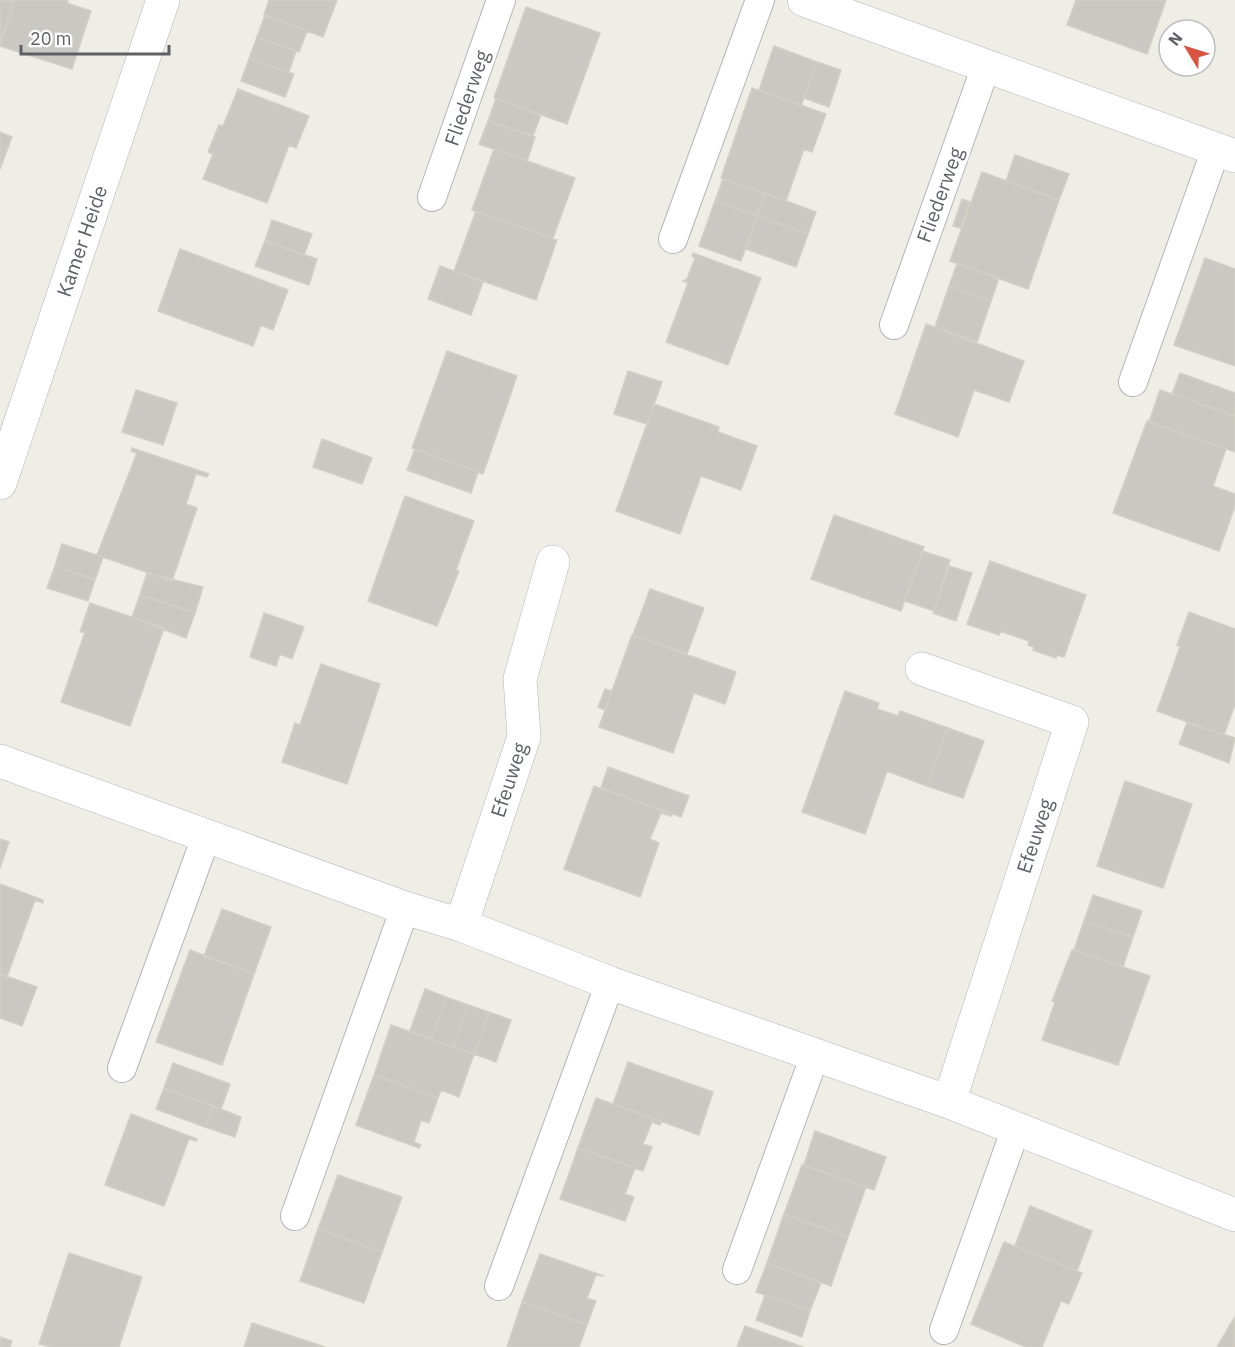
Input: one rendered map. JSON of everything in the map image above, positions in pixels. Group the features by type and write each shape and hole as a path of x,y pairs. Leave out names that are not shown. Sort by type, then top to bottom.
{"street":[{"name":"Kamer Heide","path":"0,483 164,0"},
{"path":"804,0 1225,153"},
{"name":"Efeuweg","path":"461,925 524,737 520,679 553,562"},
{"name":"Efeuweg","path":"922,669 1072,722 949,1102"},
{"path":"0,761 405,908 461,925 610,983 949,1102 1234,1212"}],"lane":[{"name":"Fliederweg","path":"432,197 501,0"},
{"path":"673,239 760,0"},
{"name":"Fliederweg","path":"894,325 986,66"},
{"path":"1132,382 1225,153"},
{"path":"122,1068 206,837"},
{"path":"296,1216 405,908"},
{"path":"499,1286 610,983"},
{"path":"737,1270 815,1055"},
{"path":"944,1330 1016,1128"}],"building":[{"path":"0,0 14,1 0,43"},
{"path":"14,0 68,0 67,3 91,11 72,69 0,46"},
{"path":"269,0 337,0 323,37 264,15"},
{"path":"1076,0 1166,0 1160,18 1157,18 1157,26 1147,54 1067,25"},
{"path":"526,7 600,33 567,124 494,98"},
{"path":"265,15 307,31 299,52 257,37"},
{"path":"257,37 296,51 289,72 249,59"},
{"path":"774,46 817,62 801,106 759,90"},
{"path":"249,59 294,74 285,97 241,81"},
{"path":"817,62 841,70 829,107 804,98"},
{"path":"752,88 826,114 812,152 804,149 786,201 721,178"},
{"path":"238,89 309,116 296,148 289,145 267,203 203,179 213,154 208,152 219,125 223,126"},
{"path":"496,99 541,115 533,136 488,121"},
{"path":"488,121 535,137 527,161 479,144"},
{"path":"0,132 12,137 0,169"},
{"path":"494,149 575,178 553,238 472,210"},
{"path":"1015,155 1069,174 1059,200 1006,181"},
{"path":"982,172 1059,200 1028,289 950,261"},
{"path":"723,179 765,193 757,216 715,201"},
{"path":"765,193 816,212 808,234 757,216"},
{"path":"962,199 970,202 961,228 953,226"},
{"path":"715,201 757,216 741,261 699,246"},
{"path":"476,211 557,240 536,300 454,271"},
{"path":"757,216 808,234 796,267 746,249"},
{"path":"272,220 312,234 304,255 265,241"},
{"path":"265,241 317,259 309,285 255,266"},
{"path":"180,249 288,290 273,330 261,325 253,346 158,311"},
{"path":"693,253 761,278 728,365 666,342 688,283 683,281 687,279 695,258 692,256"},
{"path":"1205,258 1235,269 1235,366 1174,345"},
{"path":"957,264 999,278 991,301 949,286"},
{"path":"440,266 483,282 471,315 428,299"},
{"path":"949,286 991,301 977,342 935,327"},
{"path":"926,324 1024,361 1009,402 974,390 958,437 895,414"},
{"path":"447,351 517,376 483,474 412,448"},
{"path":"628,371 662,382 647,424 614,414"},
{"path":"1180,373 1235,393 1235,416 1172,394"},
{"path":"136,390 177,403 163,445 122,432"},
{"path":"1160,390 1235,416 1235,452 1149,422"},
{"path":"654,404 719,427 718,432 757,446 741,490 701,476 680,534 616,511"},
{"path":"1147,421 1226,449 1213,486 1235,494 1235,506 1219,551 1113,513"},
{"path":"322,439 372,458 362,484 313,467"},
{"path":"132,448 209,474 207,477 196,474 186,504 197,508 172,581 97,555 137,453 131,451"},
{"path":"415,449 478,472 471,493 407,470"},
{"path":"405,496 474,521 456,570 459,571 437,626 368,601"},
{"path":"834,515 924,547 901,611 811,579"},
{"path":"62,544 103,557 95,580 55,566"},
{"path":"922,551 950,560 934,611 905,601"},
{"path":"990,561 1086,595 1064,657 1057,655 1056,658 1033,650 1034,647 1028,645 1029,641 1000,631 999,635 967,624"},
{"path":"55,566 95,580 88,601 47,588"},
{"path":"949,566 972,573 956,621 933,613"},
{"path":"147,573 203,587 195,613 140,595"},
{"path":"650,589 704,608 687,654 633,635"},
{"path":"140,595 195,613 186,638 132,617"},
{"path":"90,603 164,628 130,726 61,702 85,632 80,632"},
{"path":"1189,612 1235,629 1235,704 1224,735 1157,711 1180,647 1177,645"},
{"path":"264,613 304,627 292,659 280,654 276,666 250,657"},
{"path":"632,635 736,672 725,704 694,693 673,753 599,727"},
{"path":"321,664 380,684 347,784 282,762 295,723 300,725"},
{"path":"605,689 612,691 605,710 598,707"},
{"path":"845,691 879,703 877,709 898,716 900,711 948,728 927,786 887,771 865,834 802,812"},
{"path":"1187,723 1235,738 1229,763 1179,744"},
{"path":"948,728 984,741 963,798 927,786"},
{"path":"608,767 689,796 681,817 601,788"},
{"path":"1125,781 1192,804 1163,888 1097,866"},
{"path":"594,786 672,814 671,816 661,813 650,839 659,843 640,897 564,869"},
{"path":"0,839 9,842 0,868"},
{"path":"0,884 43,900 43,903 35,900 7,977 0,974"},
{"path":"1093,895 1142,911 1133,937 1084,921"},
{"path":"222,909 271,927 254,974 204,956"},
{"path":"1084,921 1133,937 1123,967 1074,950"},
{"path":"190,950 254,974 222,1065 156,1042"},
{"path":"1072,950 1150,976 1118,1065 1042,1040 1055,1002 1052,1001"},
{"path":"0,974 37,987 22,1026 0,1018"},
{"path":"425,989 446,997 431,1039 410,1031"},
{"path":"446,997 468,1005 453,1047 431,1039"},
{"path":"468,1005 489,1012 474,1054 453,1047"},
{"path":"489,1012 511,1020 496,1062 474,1054"},
{"path":"391,1025 474,1054 459,1097 441,1090 438,1098 374,1075"},
{"path":"628,1062 713,1092 699,1135 613,1104"},
{"path":"173,1063 230,1084 221,1109 164,1088"},
{"path":"374,1075 438,1098 429,1123 421,1120 414,1142 421,1145 419,1148 356,1125"},
{"path":"164,1088 213,1106 205,1127 156,1109"},
{"path":"596,1098 661,1121 660,1125 652,1122 643,1144 652,1147 643,1171 578,1148"},
{"path":"213,1106 241,1117 235,1137 205,1127"},
{"path":"131,1114 197,1139 196,1141 189,1139 164,1206 105,1185"},
{"path":"815,1131 886,1157 874,1190 804,1165"},
{"path":"578,1148 635,1168 625,1194 634,1197 625,1221 560,1199"},
{"path":"802,1165 866,1187 848,1237 784,1214"},
{"path":"338,1175 402,1197 382,1252 318,1229"},
{"path":"1030,1206 1092,1231 1077,1271 1015,1246"},
{"path":"784,1214 848,1237 831,1286 767,1263"},
{"path":"318,1229 382,1252 364,1303 300,1281"},
{"path":"1004,1242 1082,1273 1069,1304 1061,1301 1042,1347 1026,1347 971,1324"},
{"path":"69,1253 142,1277 119,1347 50,1347 39,1344"},
{"path":"540,1254 604,1276 596,1275 587,1298 596,1301 587,1325 522,1302"},
{"path":"767,1263 821,1283 810,1311 756,1292"},
{"path":"765,1295 810,1311 802,1337 756,1320"},
{"path":"522,1302 587,1325 579,1347 507,1347"},
{"path":"1234,1318 1235,1347 1217,1347"},
{"path":"252,1323 325,1347 244,1347"},
{"path":"745,1326 803,1347 737,1347"},
{"path":"0,1337 12,1341 10,1347 0,1347"}]}
